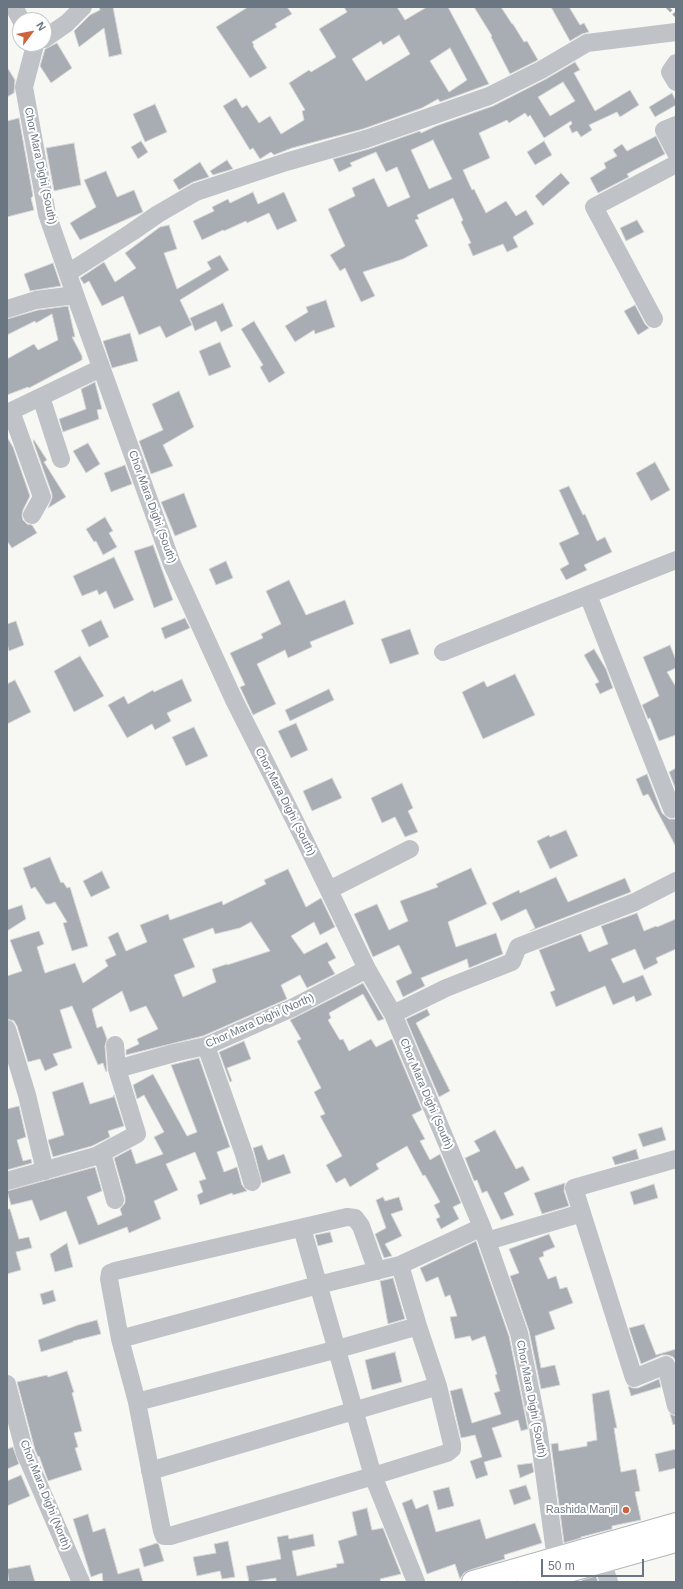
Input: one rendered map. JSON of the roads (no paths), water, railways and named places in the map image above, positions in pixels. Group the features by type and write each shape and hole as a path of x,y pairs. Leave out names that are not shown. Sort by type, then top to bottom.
{"highway":[{"path":"474,1582 676,1524"},
{"path":"529,1582 605,1572 676,1541"}],"street":[{"name":"Chor Mara Dighi (South)","path":"52,33 67,23 83,7"},
{"path":"68,273 158,214 196,192 286,162 366,139 488,96 541,70 587,43 676,32"},
{"name":"Chor Mara Dighi (South)","path":"34,52 24,87 48,214 75,295 172,564 234,700 367,969 393,1014 484,1234 519,1333 538,1428 556,1559"},
{"path":"676,63 670,72 676,82"},
{"path":"676,125 664,130 676,153"},
{"path":"654,319 594,207 676,164"},
{"path":"7,309 36,300 75,295"},
{"path":"32,515 42,497 9,412 101,368"},
{"path":"41,397 61,459"},
{"path":"443,652 676,560"},
{"path":"588,595 672,809 676,808"},
{"path":"329,890 410,850"},
{"path":"393,1014 446,988 512,962 518,947 635,902 676,881"},
{"name":"Chor Mara Dighi (North)","path":"117,1069 174,1053 206,1046 292,1008 367,969"},
{"path":"7,1029 27,1095 45,1171"},
{"path":"7,1181 96,1156 137,1134 117,1069 116,1045"},
{"path":"206,1046 244,1154 252,1182"},
{"path":"102,1153 115,1200"},
{"path":"676,1159 574,1188 634,1378 666,1365 676,1406"},
{"path":"120,1339 318,1285 400,1265 484,1234 582,1214"},
{"path":"377,1271 361,1226 355,1218 347,1217 110,1273 109,1279 120,1339 137,1402 164,1536 170,1536 374,1476 448,1453 452,1449 438,1386 400,1265"},
{"path":"302,1228 374,1476 416,1582"},
{"path":"137,1402 338,1350 418,1326"},
{"name":"Chor Mara Dighi (North)","path":"7,1384 25,1453 81,1582"},
{"path":"150,1471 438,1386"}],"railway":[{"path":"667,7 676,16"}],"place":[{"name":"Rashida Manjil","path":"626,1510"}]}
